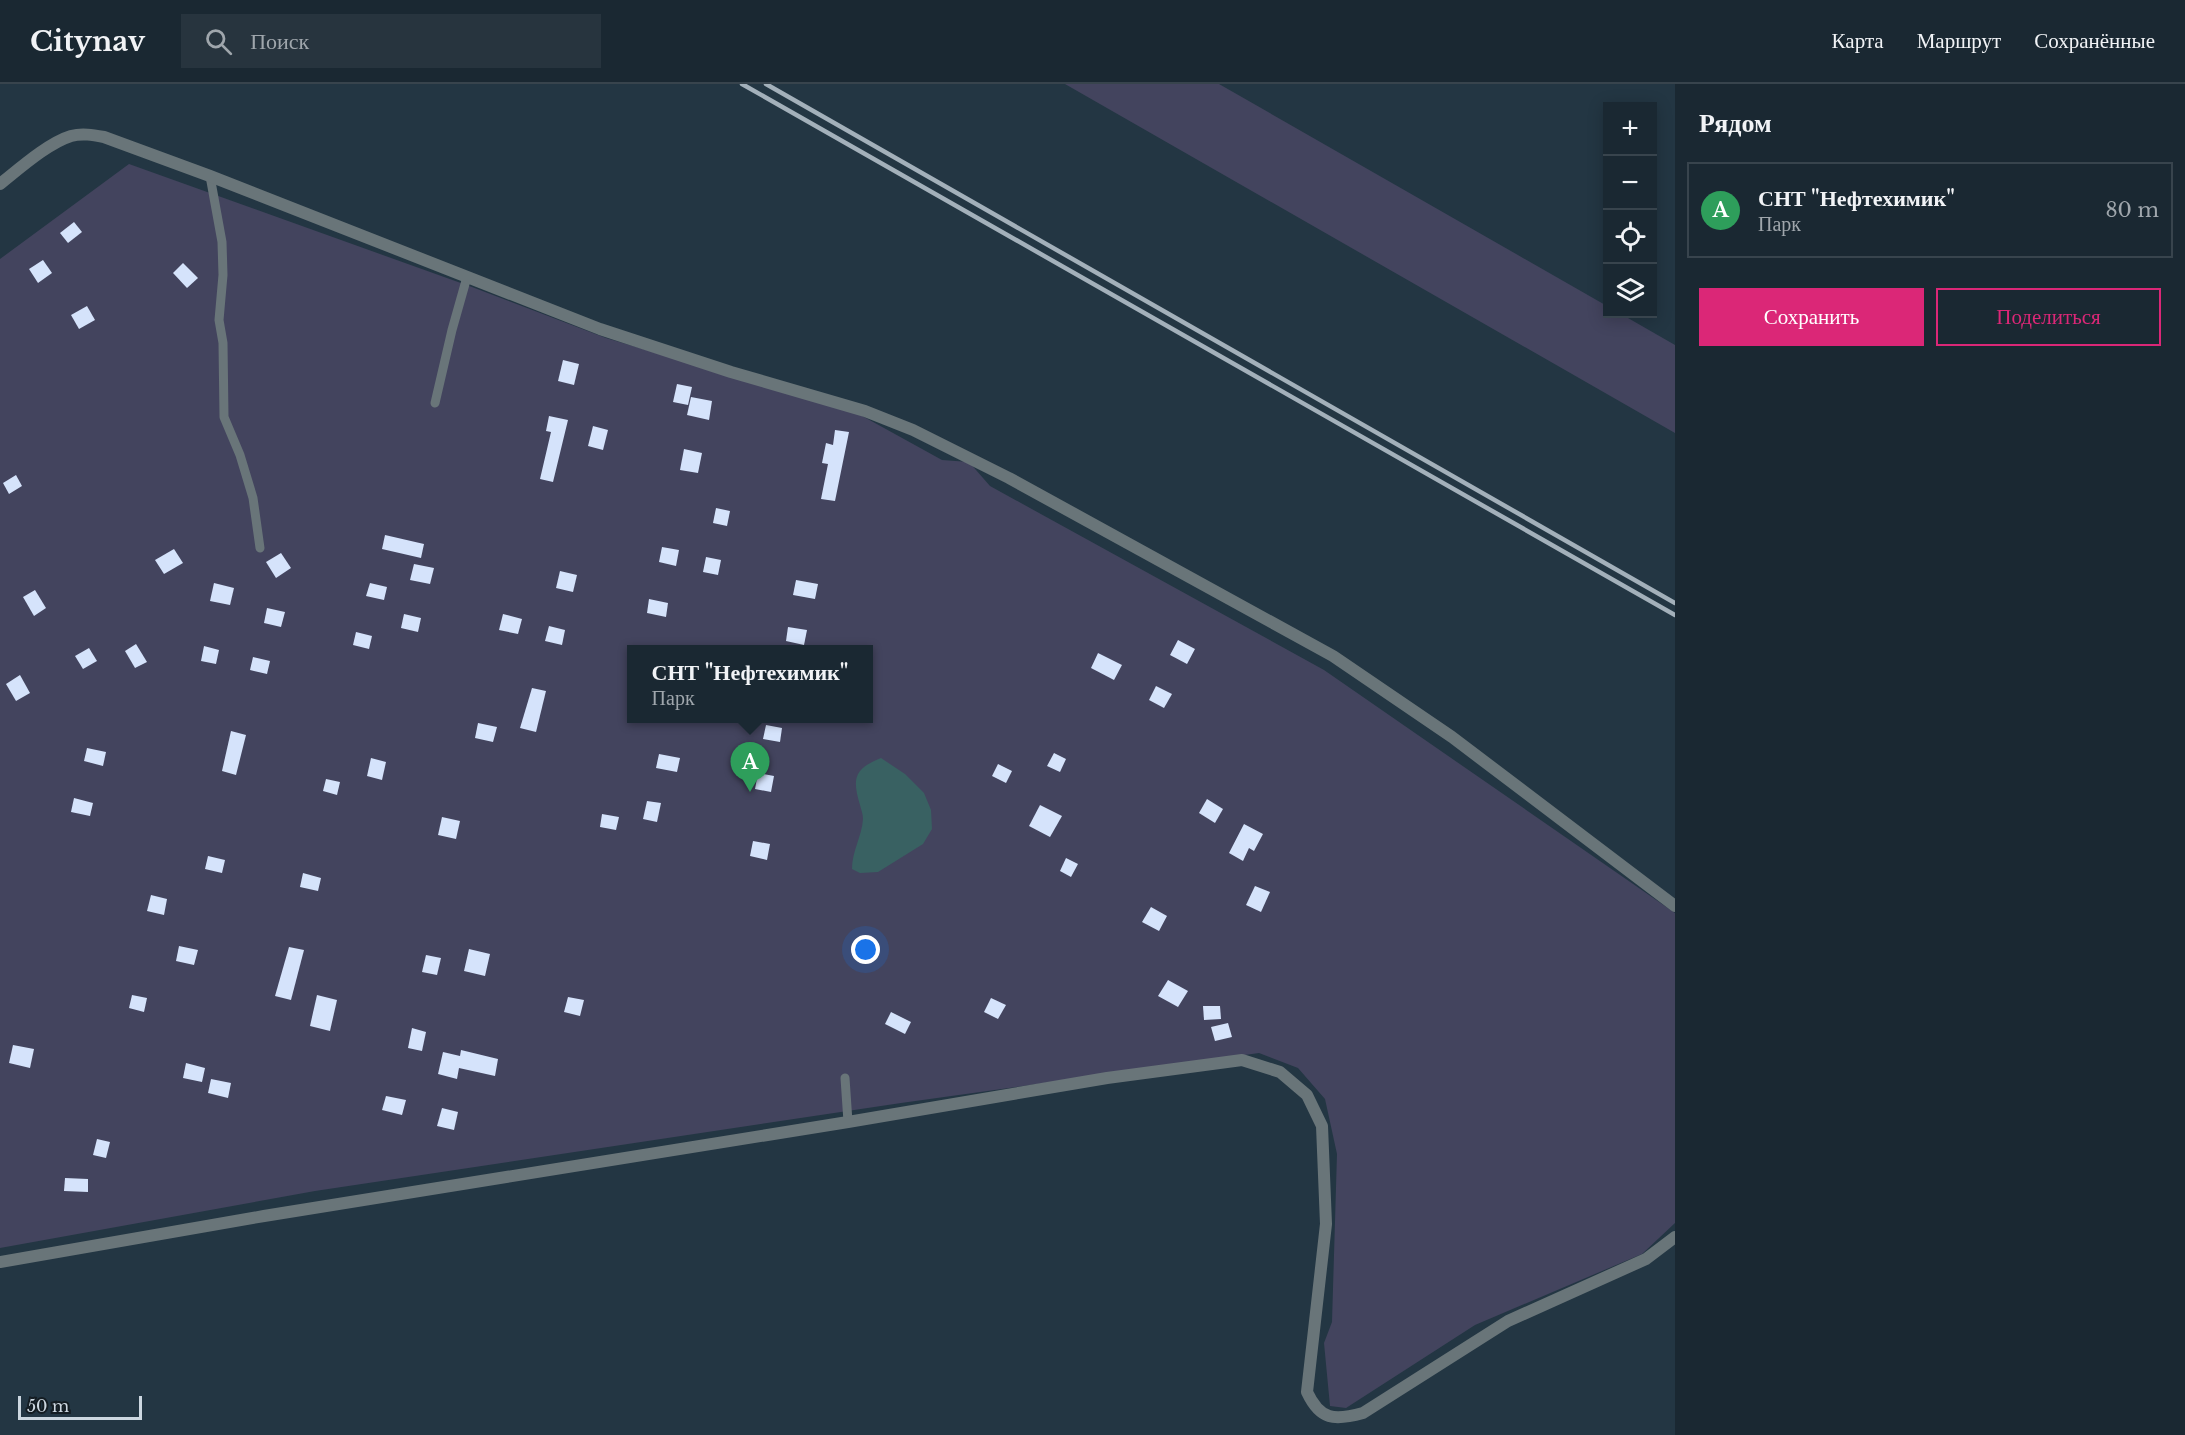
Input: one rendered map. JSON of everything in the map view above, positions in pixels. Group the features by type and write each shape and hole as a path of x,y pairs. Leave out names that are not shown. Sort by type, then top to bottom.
{"street":[{"path":"0,184 56,143 72,136 89,134 104,137 210,176 600,329 731,372 865,411 913,430 1009,478 1333,656 1452,737 1675,906"},
{"path":"0,1262 1107,1078 1242,1060 1280,1072 1307,1095 1322,1126 1326,1224 1307,1392 1315,1408 1332,1417 1346,1418 1363,1413 1508,1321 1646,1259 1675,1237"}],"lane":[{"path":"210,176 222,242 223,275 219,320 223,343 224,417 240,455 253,498 260,548"},
{"path":"435,403 467,277"},
{"path":"845,1078 848,1122"}],"shaded area":[{"path":"1065,84 1219,84 1603,304 1603,318 1628,318 1675,345 1675,433"},
{"path":"129,164 472,287 606,338 855,412 942,460 969,462 990,486 1324,670 1675,913 1675,1223 1642,1254 1475,1325 1346,1408 1330,1406 1324,1343 1332,1322 1337,1154 1325,1099 1298,1068 1259,1053 901,1103 315,1191 0,1248 0,259"},
{"path":"881,758 905,774 924,793 931,810 932,829 923,844 878,872 860,873 852,869 863,819 856,781 865,766"}],"building":[{"path":"74,222 82,232 68,243 60,233"},
{"path":"43,260 52,273 38,283 29,269"},
{"path":"183,263 198,278 187,288 173,273"},
{"path":"87,306 95,320 79,329 71,315"},
{"path":"563,360 579,364 574,385 558,381"},
{"path":"677,384 692,387 688,405 673,402"},
{"path":"691,397 712,401 709,420 687,415"},
{"path":"549,416 568,420 553,482 540,479 551,432 546,431"},
{"path":"593,426 608,430 603,450 588,446"},
{"path":"835,430 849,432 835,501 821,499 828,464 822,463 826,443 833,445"},
{"path":"684,449 702,453 698,473 680,470"},
{"path":"16,475 22,486 9,494 3,483"},
{"path":"716,508 730,511 727,526 713,523"},
{"path":"385,535 424,544 421,558 382,549"},
{"path":"662,547 679,550 676,566 659,562"},
{"path":"174,549 183,563 164,574 155,560"},
{"path":"281,553 291,568 276,578 266,562"},
{"path":"706,557 721,560 718,575 703,572"},
{"path":"414,564 434,568 430,584 410,580"},
{"path":"560,571 577,575 573,592 556,588"},
{"path":"796,580 818,584 815,599 793,595"},
{"path":"214,583 234,588 230,605 210,601"},
{"path":"370,583 387,587 384,600 366,596"},
{"path":"35,590 46,608 34,616 23,597"},
{"path":"649,599 668,603 666,617 647,613"},
{"path":"267,608 285,612 281,627 264,623"},
{"path":"404,614 421,618 418,632 401,628"},
{"path":"503,614 522,619 518,634 499,630"},
{"path":"549,626 565,630 562,645 545,641"},
{"path":"788,627 807,630 804,645 786,641"},
{"path":"356,632 372,636 369,649 353,645"},
{"path":"1178,640 1195,649 1187,664 1170,655"},
{"path":"136,644 147,662 135,668 125,651"},
{"path":"204,646 219,650 216,664 201,661"},
{"path":"89,648 97,661 83,669 75,656"},
{"path":"1098,653 1122,665 1114,680 1091,668"},
{"path":"253,657 270,661 267,674 250,670"},
{"path":"20,675 30,693 16,701 6,684"},
{"path":"1156,686 1172,694 1164,708 1149,700"},
{"path":"532,688 546,691 536,732 520,728"},
{"path":"478,723 497,727 493,742 475,738"},
{"path":"766,725 782,728 780,742 763,739"},
{"path":"231,731 246,735 236,775 222,771"},
{"path":"87,748 106,752 103,766 84,761"},
{"path":"1054,753 1066,759 1060,772 1047,766"},
{"path":"659,754 680,758 677,772 656,768"},
{"path":"371,758 386,762 382,780 367,776"},
{"path":"998,764 1012,771 1006,783 992,776"},
{"path":"758,773 774,776 771,792 755,789"},
{"path":"326,779 340,782 337,795 323,791"},
{"path":"74,798 93,803 90,816 71,812"},
{"path":"1207,799 1223,809 1215,823 1199,813"},
{"path":"647,801 661,803 657,822 643,819"},
{"path":"1040,805 1062,816 1050,837 1029,826"},
{"path":"602,814 619,817 616,830 600,827"},
{"path":"442,817 460,821 456,839 438,835"},
{"path":"1244,824 1263,834 1254,851 1249,848 1243,861 1229,853"},
{"path":"753,841 770,844 767,860 750,856"},
{"path":"208,856 225,860 222,873 205,869"},
{"path":"1066,858 1078,864 1071,877 1060,871"},
{"path":"303,873 321,878 318,891 300,887"},
{"path":"1255,886 1270,892 1261,912 1246,905"},
{"path":"151,895 167,899 164,915 147,911"},
{"path":"1151,907 1167,916 1159,931 1142,922"},
{"path":"179,946 198,950 194,965 176,961"},
{"path":"289,947 304,950 291,1000 275,996"},
{"path":"469,949 490,954 485,976 464,971"},
{"path":"426,955 441,958 437,975 422,972"},
{"path":"1168,980 1188,991 1178,1007 1158,996"},
{"path":"132,995 147,998 144,1012 129,1008"},
{"path":"317,995 337,1000 330,1031 310,1026"},
{"path":"568,997 584,1000 580,1016 564,1012"},
{"path":"991,998 1006,1005 998,1019 984,1012"},
{"path":"1203,1006 1220,1006 1221,1019 1204,1020"},
{"path":"891,1012 911,1022 905,1034 885,1024"},
{"path":"1228,1023 1232,1037 1215,1041 1211,1027"},
{"path":"412,1028 426,1032 422,1051 408,1048"},
{"path":"13,1045 34,1049 30,1068 9,1063"},
{"path":"461,1050 498,1059 495,1076 459,1068 457,1079 438,1074 443,1052 460,1056"},
{"path":"186,1063 205,1068 202,1082 183,1078"},
{"path":"211,1079 231,1083 228,1098 208,1093"},
{"path":"386,1096 406,1100 402,1115 382,1110"},
{"path":"442,1108 458,1112 454,1130 437,1126"},
{"path":"97,1139 110,1142 106,1158 93,1155"},
{"path":"65,1178 88,1179 88,1192 64,1191"}],"railway":[{"path":"742,84 1675,615"},
{"path":"766,84 1675,603"}],"place":[{"name":"СНТ \"Нефтехимик\"","path":"750,792"}]}
